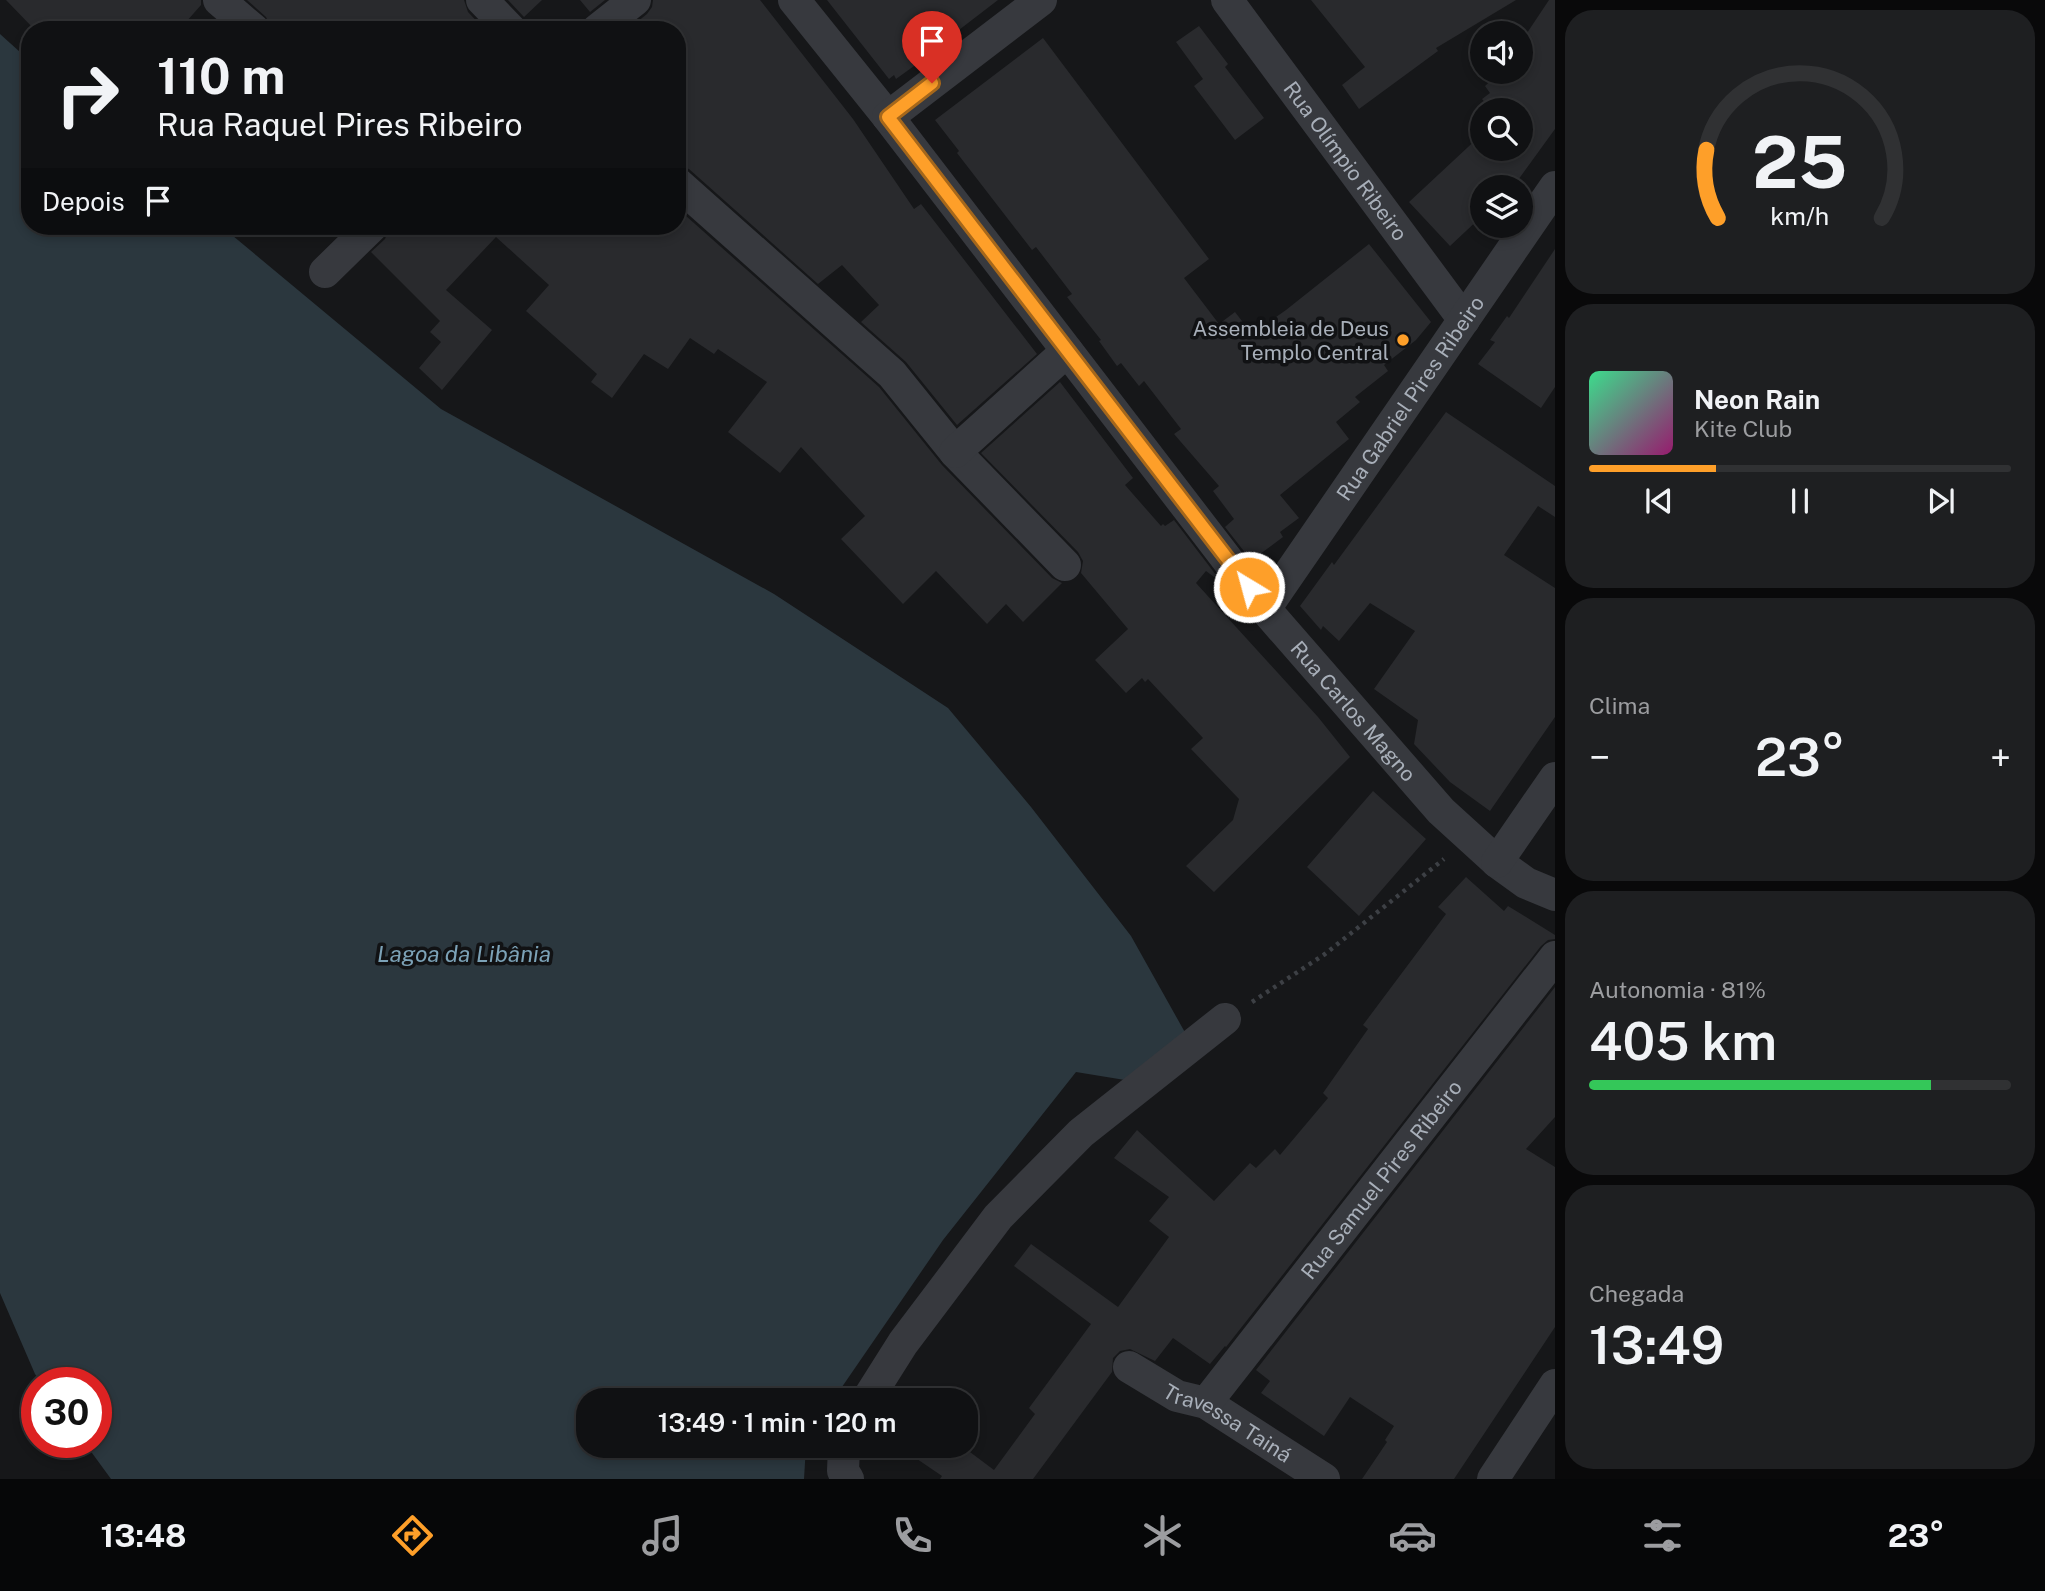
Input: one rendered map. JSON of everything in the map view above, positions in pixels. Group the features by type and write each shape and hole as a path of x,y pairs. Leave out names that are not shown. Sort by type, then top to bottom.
{"street":[{"path":"219,0 244,21"},
{"path":"482,0 502,21"},
{"path":"608,21 635,0"},
{"name":"Rua Carlos Magno","path":"794,0 888,117 1265,609 1441,810 1497,862 1526,883 1555,895"},
{"path":"888,117 1041,0"},
{"name":"Rua Olímpio Ribeiro","path":"1227,0 1464,320"},
{"name":"Rua Gabriel Pires Ribeiro","path":"1265,609 1555,187"},
{"path":"686,191 892,374 955,452 1065,565"},
{"path":"325,272 363,235"},
{"path":"955,452 1067,351"},
{"path":"1497,862 1555,778"},
{"name":"Rua Samuel Pires Ribeiro","path":"1206,1403 1555,957"},
{"path":"875,1388 903,1343 998,1217 1081,1133 1225,1019"},
{"name":"Travessa Tainá","path":"1129,1367 1177,1396 1206,1403 1324,1479"},
{"path":"1493,1479 1555,1385"},
{"path":"844,1458 844,1471 848,1479"}],"path":[{"path":"1225,1019 1325,954 1471,838"}],"water":[{"name":"Lagoa da Libânia","path":"0,34 21,53 21,235 232,235 441,409 774,594 948,708 1031,807 1131,936 1187,1036 1131,1081 1076,1072 943,1240 841,1388 576,1388 576,1458 805,1458 804,1479 111,1479 96,1458 112,1458 112,1367 32,1367 0,1293"}],"building":[{"path":"6,0 201,0 201,5 187,21 26,21"},
{"path":"247,0 464,0 468,12 476,21 268,21"},
{"path":"508,0 542,0 524,17"},
{"path":"580,0 605,0 590,12"},
{"path":"653,0 760,0 853,119 914,209 921,204 1037,354 957,425 906,362 861,322 879,305 842,265 818,284 686,168 686,21 638,21 652,7"},
{"path":"827,0 998,0 955,33 957,35 896,79 894,75 889,79"},
{"path":"1311,0 1516,0 1481,21 1470,21 1470,28 1436,48 1438,51 1359,109 1342,85 1365,67"},
{"path":"1549,0 1555,0 1555,129 1533,159 1533,98 1483,98 1490,93 1485,86 1487,84 1533,84 1533,24"},
{"path":"1199,26 1228,64 1225,67 1264,118 1235,140 1194,86 1203,79 1176,42"},
{"path":"1043,38 1209,259 1184,278 1219,324 1235,312 1252,334 1369,244 1431,322 1416,340 1384,365 1388,371 1355,397 1360,402 1336,422 1349,439 1280,495 1299,518 1280,532 1283,537 1256,557 1252,551 1247,555 1225,527 1234,519 1213,491 1219,486 1174,434 1181,429 1144,381 1139,386 1121,363 1117,366 1099,341 1101,340 1067,297 1072,294 1036,247 1032,250 957,153 959,151 935,120"},
{"path":"1470,145 1470,161 1532,161 1522,175 1470,175 1470,227 1450,246 1409,202"},
{"path":"686,216 879,387 942,465 1052,578 1062,583 1023,622 1006,604 987,624 936,571 903,604 841,539 865,516 801,447 780,473 728,432 767,382 718,349 714,354 690,338 668,369 644,354 612,398 591,382 597,374 526,311 549,285 496,237 446,290 492,330 442,390 419,368 441,342 430,332 440,321 371,252 387,235 686,235"},
{"path":"1555,249 1555,387 1541,408 1478,364 1495,342 1490,340 1507,316 1509,318"},
{"path":"1060,382 1133,478 1125,485 1161,526 1174,520 1216,575 1214,577 1206,571 1196,583 1318,717 1350,757 1214,892 1186,866 1233,820 1239,799 1191,749 1203,738 1148,679 1145,682 1142,678 1126,693 1095,660 1128,629 1081,573 1083,561 1078,552 981,453"},
{"path":"1446,412 1555,486 1555,517 1538,506 1504,555 1555,588 1555,717 1490,811 1450,782 1414,744 1418,720 1374,689 1415,631 1370,603 1339,641 1323,626 1321,630 1300,606 1332,562 1334,565"},
{"path":"1373,791 1426,839 1359,916 1307,867"},
{"path":"1466,877 1504,911 1508,906 1555,935 1555,939 1548,940 1541,946 1210,1364 1173,1338 1155,1361 1130,1349 1120,1351 1113,1358 1112,1372 1033,1479 940,1479 942,1476 916,1458 978,1458 994,1470 1035,1414 1029,1408 1091,1324 1014,1266 1031,1244 1118,1307 1169,1237 1149,1221 1169,1197 1114,1158 1137,1130 1214,1201 1250,1163 1256,1168 1275,1149 1280,1155 1328,1098 1323,1093 1368,1029 1363,1025 1446,914 1438,907"},
{"path":"1555,987 1555,1117 1526,1149 1555,1167 1555,1327 1454,1479 1362,1479 1387,1442 1385,1440 1394,1426 1350,1397 1324,1436 1261,1393 1270,1381 1256,1370"}],"place":[{"name":"Assembleia de Deus Templo Central","path":"1403,340"}],"route":[{"path":"932,83 888,117 1249,587"}]}
